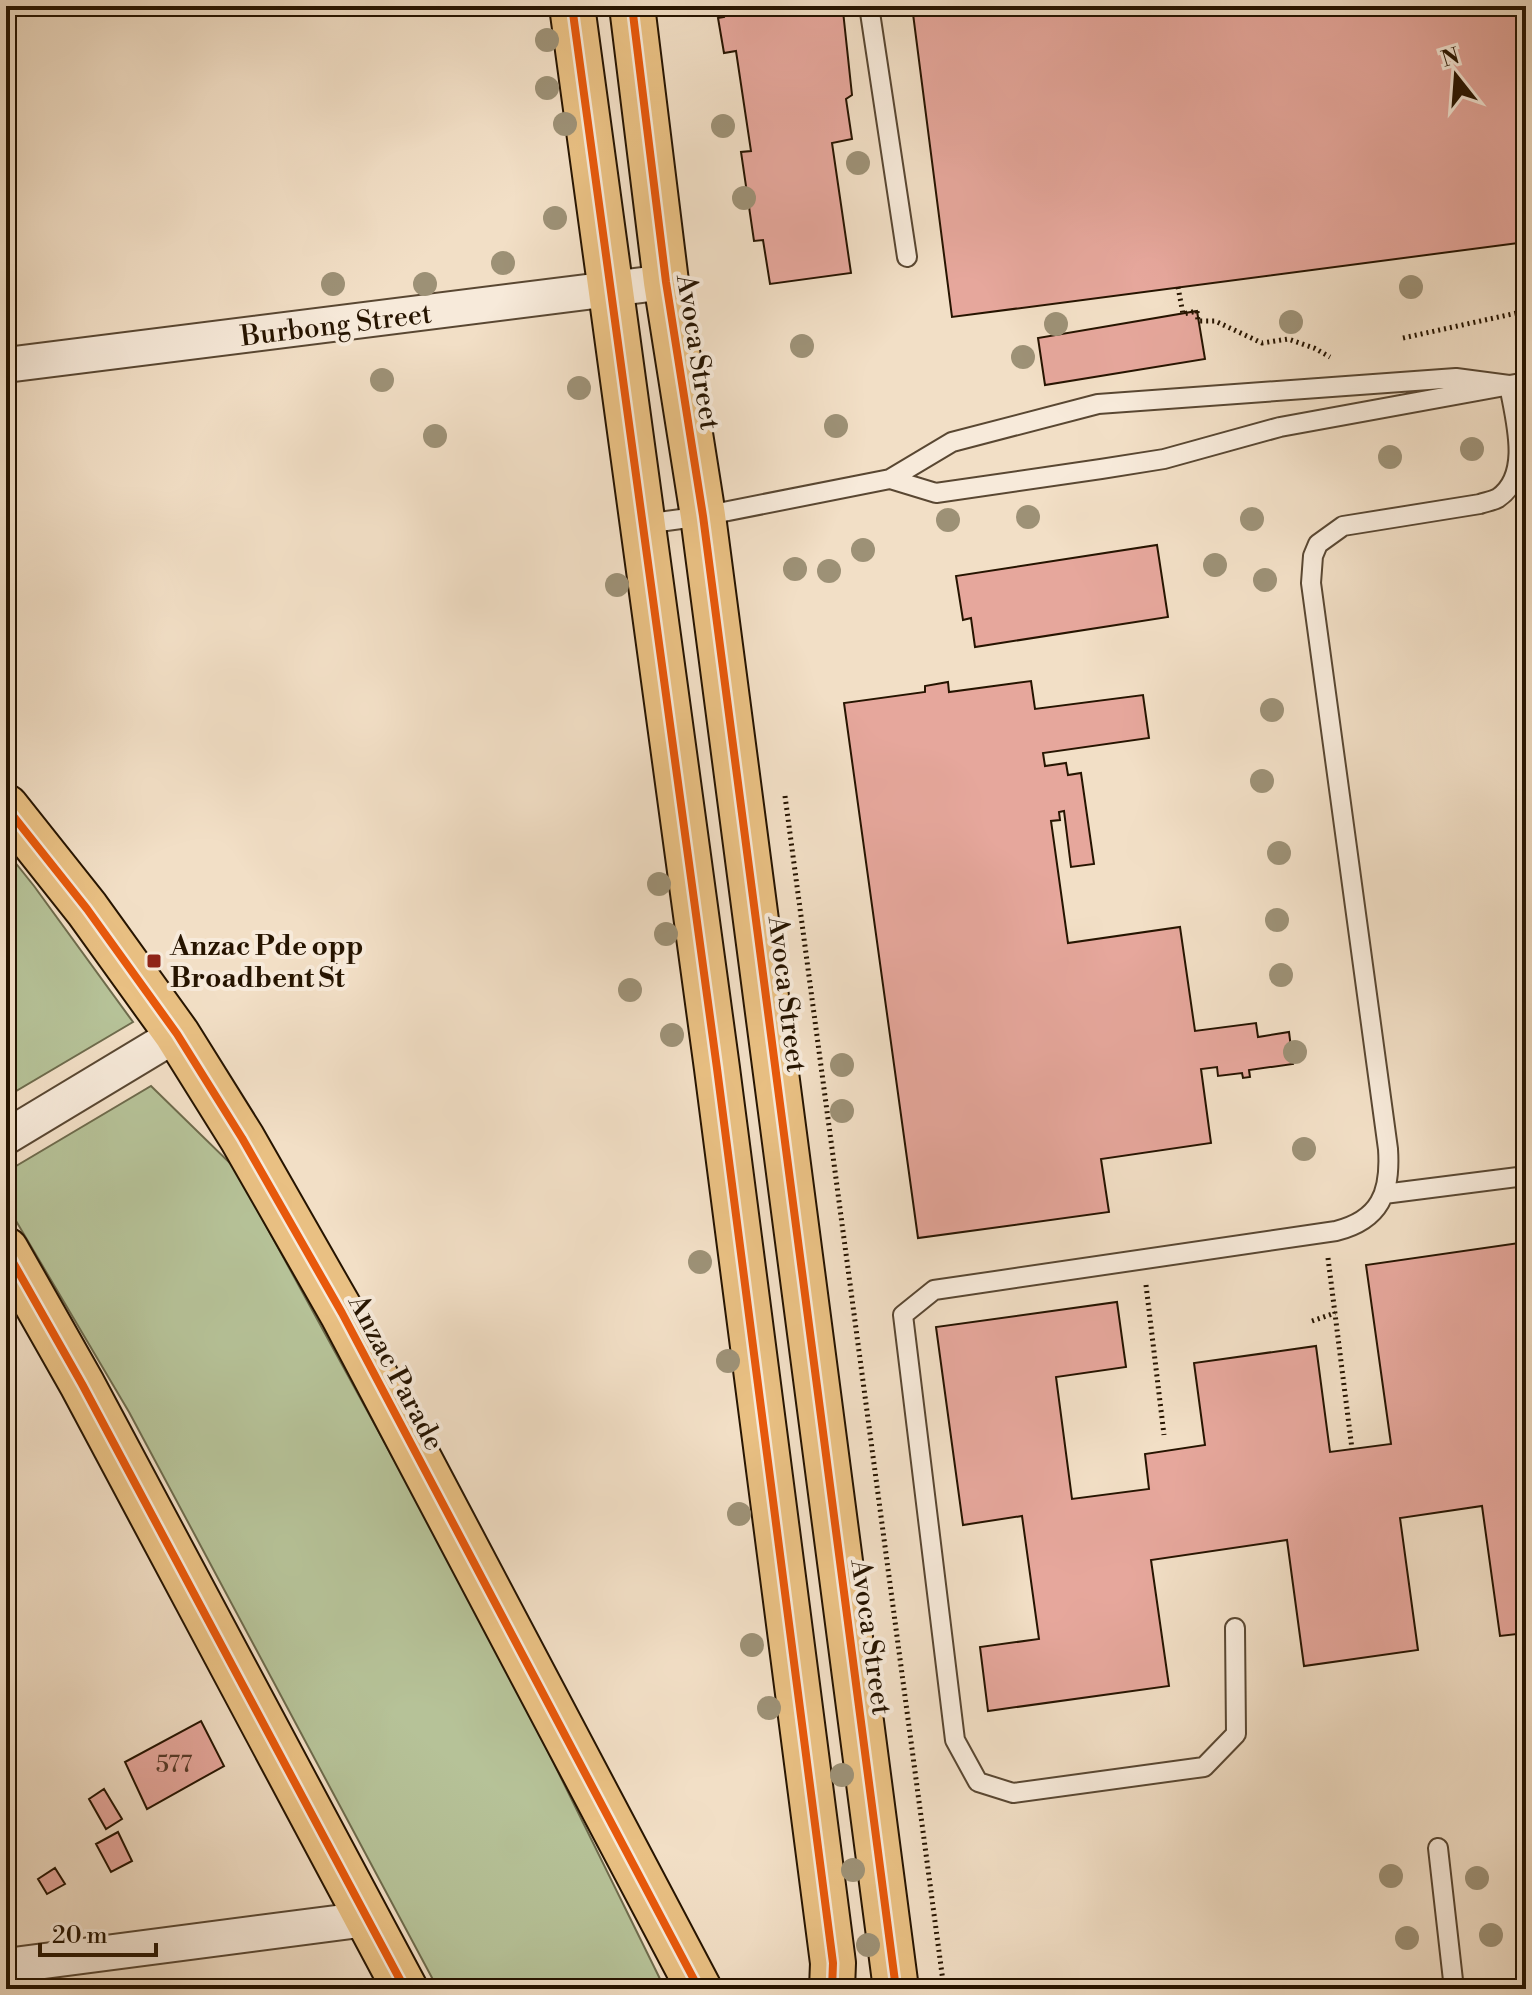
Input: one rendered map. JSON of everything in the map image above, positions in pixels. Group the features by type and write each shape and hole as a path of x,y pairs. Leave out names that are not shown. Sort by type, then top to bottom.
{"main road":[{"path":"572,6 644,524 754,1363 827,1980"},
{"name":"Avoca Street","path":"632,6 666,282 703,516 896,1989"},
{"name":"Anzac Parade","path":"6,807 87,909 177,1034 242,1138 342,1313 699,1989"},
{"path":"6,1250 82,1384 405,1989"},
{"path":"754,1363 813,1355"}],"street":[{"name":"Burbong Street","path":"6,365 666,282"},
{"path":"6,1137 177,1034"},
{"path":"6,1966 367,1919"}],"lane":[{"path":"869,6 907,257"},
{"path":"644,524 703,516 890,479 952,442 1098,404 1456,378 1518,384"},
{"path":"890,479 936,493 1101,469 1164,459 1280,427 1518,384"},
{"path":"1235,1628 1236,1734 1204,1767 1013,1793 978,1782 955,1740 903,1315 934,1290 1325,1233 1365,1220 1378,1206 1388,1180 1388,1149 1311,583 1313,556 1318,544 1343,526 1480,504 1498,498 1512,484 1519,468 1518,384"},
{"path":"1384,1194 1526,1176"},
{"path":"1438,1848 1454,1989"}],"path":[{"path":"1178,287 1183,314 1197,311 1198,321 1215,321 1262,343 1288,339 1314,348 1337,361"},
{"path":"1403,338 1526,311"},
{"path":"1325,1233 1352,1449"},
{"path":"1143,1260 1164,1435"},
{"path":"1312,1321 1335,1313"}],"green space":[{"path":"6,851 133,1022 6,1097"},
{"path":"151,1086 234,1167 499,1652 665,1989 438,1989 129,1412 6,1204 6,1172"}],"building":[{"path":"722,6 848,6 848,10 843,11 852,95 846,99 852,139 832,143 851,273 770,284 763,240 754,241 741,152 751,151 736,51 724,53 718,18 724,17"},
{"path":"912,6 1526,6 1526,242 952,317"},
{"path":"1197,311 1205,359 1045,385 1038,338"},
{"path":"1157,545 1168,617 975,647 971,618 963,620 956,576"},
{"path":"1031,681 1035,709 1143,695 1149,738 1043,753 1045,766 1066,763 1068,775 1081,773 1094,864 1071,867 1064,811 1059,812 1060,820 1051,821 1068,943 1180,927 1195,1031 1256,1023 1258,1037 1289,1032 1293,1064 1249,1070 1250,1077 1243,1078 1242,1073 1218,1076 1217,1067 1201,1069 1211,1143 1101,1159 1109,1212 918,1238 844,703 925,692 925,686 948,682 949,692"},
{"path":"1526,1242 1526,1330 1522,1330 1526,1357 1526,1633 1500,1636 1482,1506 1400,1518 1418,1650 1304,1666 1287,1540 1151,1560 1169,1686 988,1711 980,1647 1039,1639 1022,1516 963,1525 936,1327 1117,1302 1126,1367 1056,1377 1072,1499 1149,1489 1145,1454 1205,1445 1194,1363 1316,1346 1330,1452 1391,1444 1366,1265"},
{"path":"201,1721 224,1766 147,1809 125,1762"},
{"path":"104,1789 122,1819 106,1829 89,1799"},
{"path":"118,1832 132,1861 111,1872 96,1844"},
{"path":"55,1868 65,1884 47,1894 38,1879"}],"cycle path":[{"path":"572,6 738,1229 833,1963 832,1989"},
{"path":"632,6 666,282 703,516 896,1989"},
{"path":"6,807 87,909 177,1034 242,1138 342,1313 699,1989"},
{"path":"6,1250 82,1384 405,1989"}],"place":[{"name":"Anzac Pde opp Broadbent St","path":"154,961"}]}
